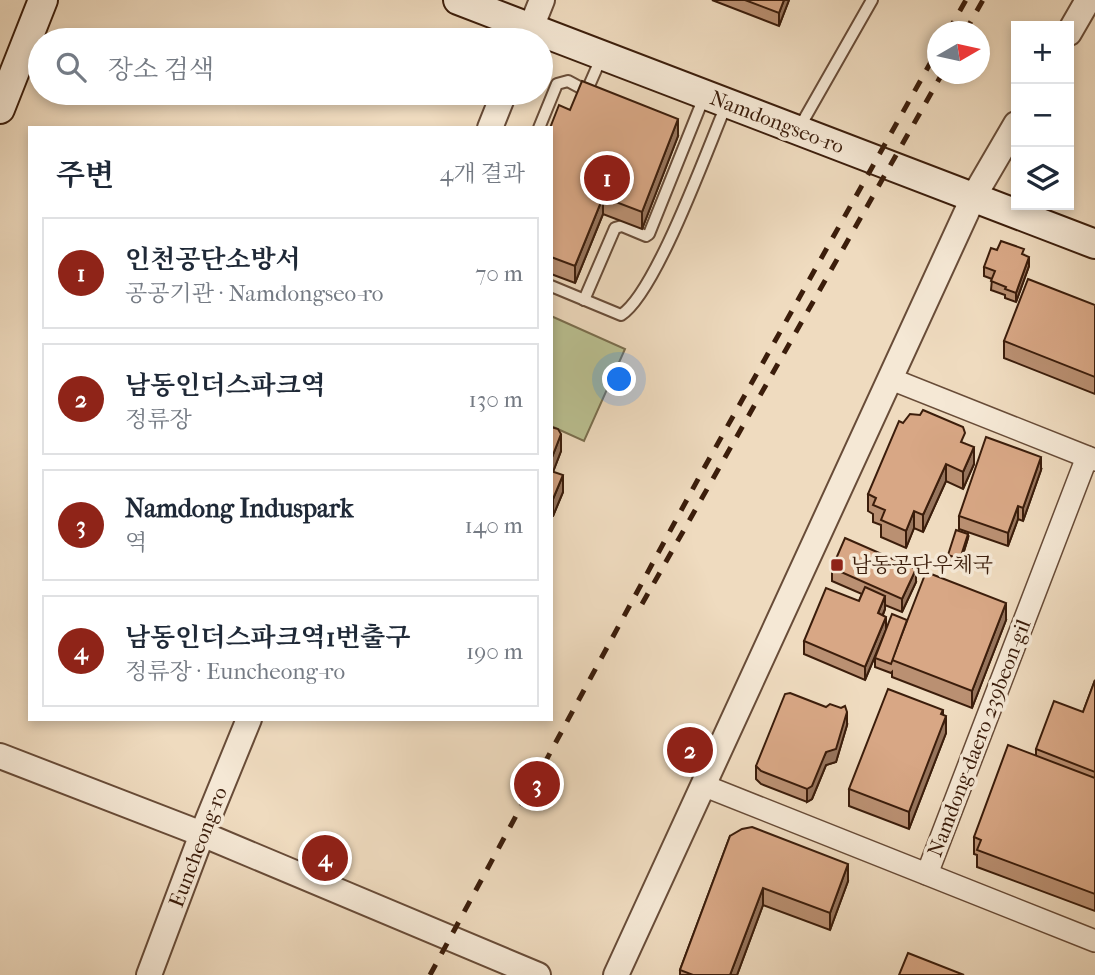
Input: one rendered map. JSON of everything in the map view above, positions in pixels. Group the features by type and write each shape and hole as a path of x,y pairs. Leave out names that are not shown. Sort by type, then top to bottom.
{"main road":[{"path":"32,28 43,0"},
{"name":"Namdongseo-ro","path":"458,0 514,28"},
{"path":"0,109 28,38"},
{"name":"Namdongseo-ro","path":"553,42 602,56 1095,244"}],"street":[{"path":"531,28 542,0"},
{"path":"1074,24 1088,0"},
{"path":"491,126 499,105"},
{"path":"616,975 974,196 1011,133"},
{"path":"891,379 1091,458"},
{"name":"Namdong-daero 239beon-gil","path":"705,786 927,874 1091,458"},
{"name":"Euncheong-ro","path":"149,975 248,721"},
{"path":"0,756 202,834 538,975"},
{"path":"927,874 1095,941"}],"lane":[{"path":"799,130 872,0"},
{"path":"553,94 557,84 568,81 583,89 588,88 602,56"},
{"path":"584,300 615,228 622,226 646,236 649,234 716,99"},
{"path":"553,287 621,316 632,309 666,248 716,99"},
{"path":"540,126 548,105"}],"green space":[{"path":"553,317 625,349 584,441 553,427"}],"building":[{"path":"745,0 784,0 779,13"},
{"path":"582,81 678,119 642,212 603,197 575,266 553,258 553,126 551,126 559,105 570,110"},
{"path":"1001,241 1024,249 1022,254 1029,257 1016,293 991,281 995,271 984,267 991,248 997,250"},
{"path":"1028,279 1095,305 1095,377 1004,341"},
{"path":"923,410 963,427 965,433 961,442 974,447 963,472 946,464 923,515 914,511 906,531 881,520 885,510 873,505 876,498 868,494 899,421 903,423 910,414 920,415"},
{"path":"553,428 561,434 553,455"},
{"path":"986,437 1041,457 1023,508 1018,506 1008,533 959,516"},
{"path":"553,472 563,475 553,499"},
{"path":"956,530 968,534 960,559 948,555"},
{"path":"845,538 916,569 902,599 832,568"},
{"path":"926,572 1006,603 972,691 892,660"},
{"path":"865,587 885,596 878,613 886,617 865,667 804,641 826,588 859,601"},
{"path":"892,614 907,620 891,664 875,658"},
{"path":"1095,680 1095,772 1036,749 1054,701 1083,712"},
{"path":"888,689 943,710 941,714 946,716 909,812 849,789"},
{"path":"790,693 826,707 830,704 841,708 845,706 847,712 836,749 826,752 812,786 807,789 761,771 756,766 785,694"},
{"path":"1008,745 1095,778 1095,894 977,850 981,840 974,837"},
{"path":"752,827 848,864 830,913 763,888 730,975 693,975 680,970 730,836"},
{"path":"908,953 964,975 899,975"}],"railway":[{"path":"954,21 966,0"},
{"path":"971,21 983,0"},
{"path":"430,975 703,470 927,69"},
{"path":"642,604 936,84"}],"place":[{"name":"인천공단소방서","path":"607,178"},
{"name":"남동공단우체국","path":"837,565"},
{"name":"남동인더스파크역","path":"690,750"},
{"name":"Namdong Induspark","path":"537,784"},
{"name":"남동인더스파크역1번출구","path":"325,858"}]}
